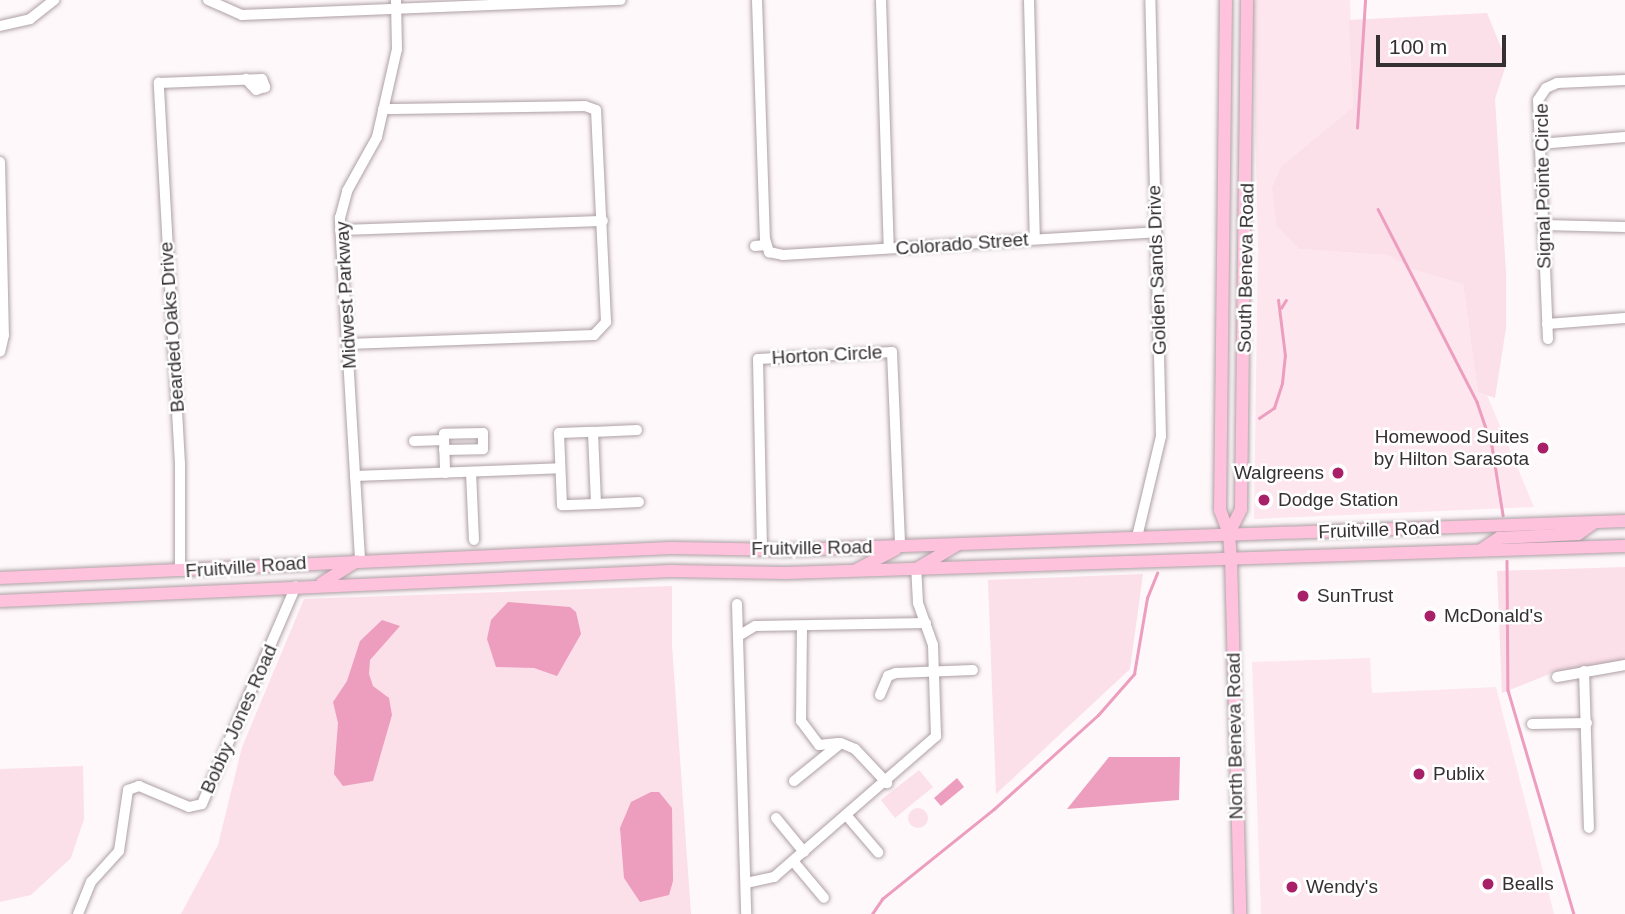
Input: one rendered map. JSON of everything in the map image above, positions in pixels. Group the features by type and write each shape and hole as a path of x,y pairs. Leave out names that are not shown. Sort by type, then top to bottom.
{"main road":[{"name":"South Beneva Road","path":"1226,0 1220,510 1229,533 1231,559"},
{"name":"South Beneva Road","path":"1229,533 1241,509 1247,0"},
{"name":"Fruitville Road","path":"0,578 180,571 360,559 671,548 762,550 1625,522"},
{"path":"1481,550 1503,538 1578,534 1594,523"},
{"path":"916,570 957,544"},
{"path":"853,572 900,546"},
{"name":"Fruitville Road","path":"0,601 670,571 853,572 1625,546"},
{"path":"319,586 360,559"},
{"name":"North Beneva Road","path":"1231,559 1240,914"}],"street":[{"path":"0,26 30,19 54,0"},
{"path":"208,0 230,13 396,5 621,0"},
{"name":"Colorado Street","path":"757,0 764,248 783,255 1156,232"},
{"path":"881,0 890,248"},
{"path":"1029,0 1035,239"},
{"name":"Golden Sands Drive","path":"1137,537 1161,436 1150,0"},
{"name":"Midwest Parkway","path":"360,559 340,230 347,191 375,143 397,48 396,5"},
{"name":"Bearded Oaks Drive","path":"180,571 180,453 170,355 159,83 246,79"},
{"name":"Signal Pointe Circle","path":"1548,338 1538,100 1546,88 1556,83 1625,80"},
{"path":"348,344 599,333 606,322 596,110 585,106 410,112 383,109"},
{"path":"1539,144 1625,137"},
{"path":"0,162 4,335 0,352"},
{"path":"340,230 603,221"},
{"path":"1543,225 1625,227"},
{"path":"1547,324 1625,318"},
{"name":"Horton Circle","path":"762,550 758,359 892,352 900,546"},
{"path":"637,430 559,433 562,505 639,502"},
{"path":"593,432 596,504"},
{"path":"414,441 444,445 445,473"},
{"path":"355,476 560,468"},
{"path":"471,472 474,540"},
{"path":"746,883 774,877 887,783 936,736 934,671 926,623 918,603 916,570"},
{"name":"Bobby Jones Road","path":"78,914 91,883 119,851 128,790 139,786 190,807 202,804 296,586"},
{"path":"737,604 740,635 736,645 746,914"},
{"path":"740,635 755,626 926,623"},
{"path":"802,626 801,721 819,745 838,743 856,749 887,783"},
{"path":"1557,677 1625,665"},
{"path":"880,695 888,676 973,670"},
{"path":"1584,671 1589,828"},
{"path":"1532,724 1587,723"},
{"path":"794,781 838,743"},
{"path":"846,816 877,852"},
{"path":"776,818 804,852"},
{"path":"793,861 824,898"}],"shaded area":[{"path":"1252,0 1350,0 1353,107 1281,168 1277,227 1299,249 1387,255 1415,270 1463,284 1478,392 1487,395 1534,507 1254,519 1258,241"},
{"path":"1487,13 1507,62 1495,99 1506,272 1506,328 1495,398 1478,392 1463,284 1415,270 1387,255 1299,249 1277,227 1272,188 1281,167 1353,107 1349,20"},
{"path":"1625,567 1625,660 1552,673 1502,693 1497,571"},
{"path":"1143,574 1130,669 996,794 988,580"},
{"path":"672,586 672,645 691,914 181,914 218,845 242,747 304,599"},
{"path":"508,602 570,607 576,612 581,634 557,676 534,668 496,667 487,639 491,620"},
{"path":"382,620 400,626 370,660 369,674 373,686 389,698 392,715 373,781 343,786 334,774 338,723 333,702 347,681 360,641"},
{"path":"1370,658 1372,693 1496,687 1554,914 1261,914 1252,662"},
{"path":"1109,757 1180,757 1179,800 1067,809"},
{"path":"83,766 84,819 71,858 31,895 0,902 0,769"},
{"path":"919,770 933,787 895,818 881,800"},
{"path":"957,778 964,787 941,806 934,798"},
{"path":"651,792 659,792 672,808 673,881 669,895 640,902 624,878 620,828 631,802"},
{"path":"918,808 925,811 928,818 925,825 918,828 911,825 908,818 911,811"}],"waterway":[{"path":"1357,128 1365,0"},
{"path":"1378,209 1477,402 1492,446 1503,515"},
{"path":"1259,418 1274,408 1282,383 1285,356 1278,300"},
{"path":"1281,308 1286,300"},
{"path":"1507,561 1508,690 1574,914"},
{"path":"872,914 882,899 994,809 1098,715 1134,674 1147,598 1157,573"}],"place":[{"name":"Homewood Suites by Hilton Sarasota","path":"1543,448"},
{"name":"Walgreens","path":"1338,473"},
{"name":"Dodge Station","path":"1264,500"},
{"name":"SunTrust","path":"1303,596"},
{"name":"McDonald's","path":"1430,616"},
{"name":"Publix","path":"1419,774"},
{"name":"Bealls","path":"1488,884"},
{"name":"Wendy's","path":"1292,887"}]}
